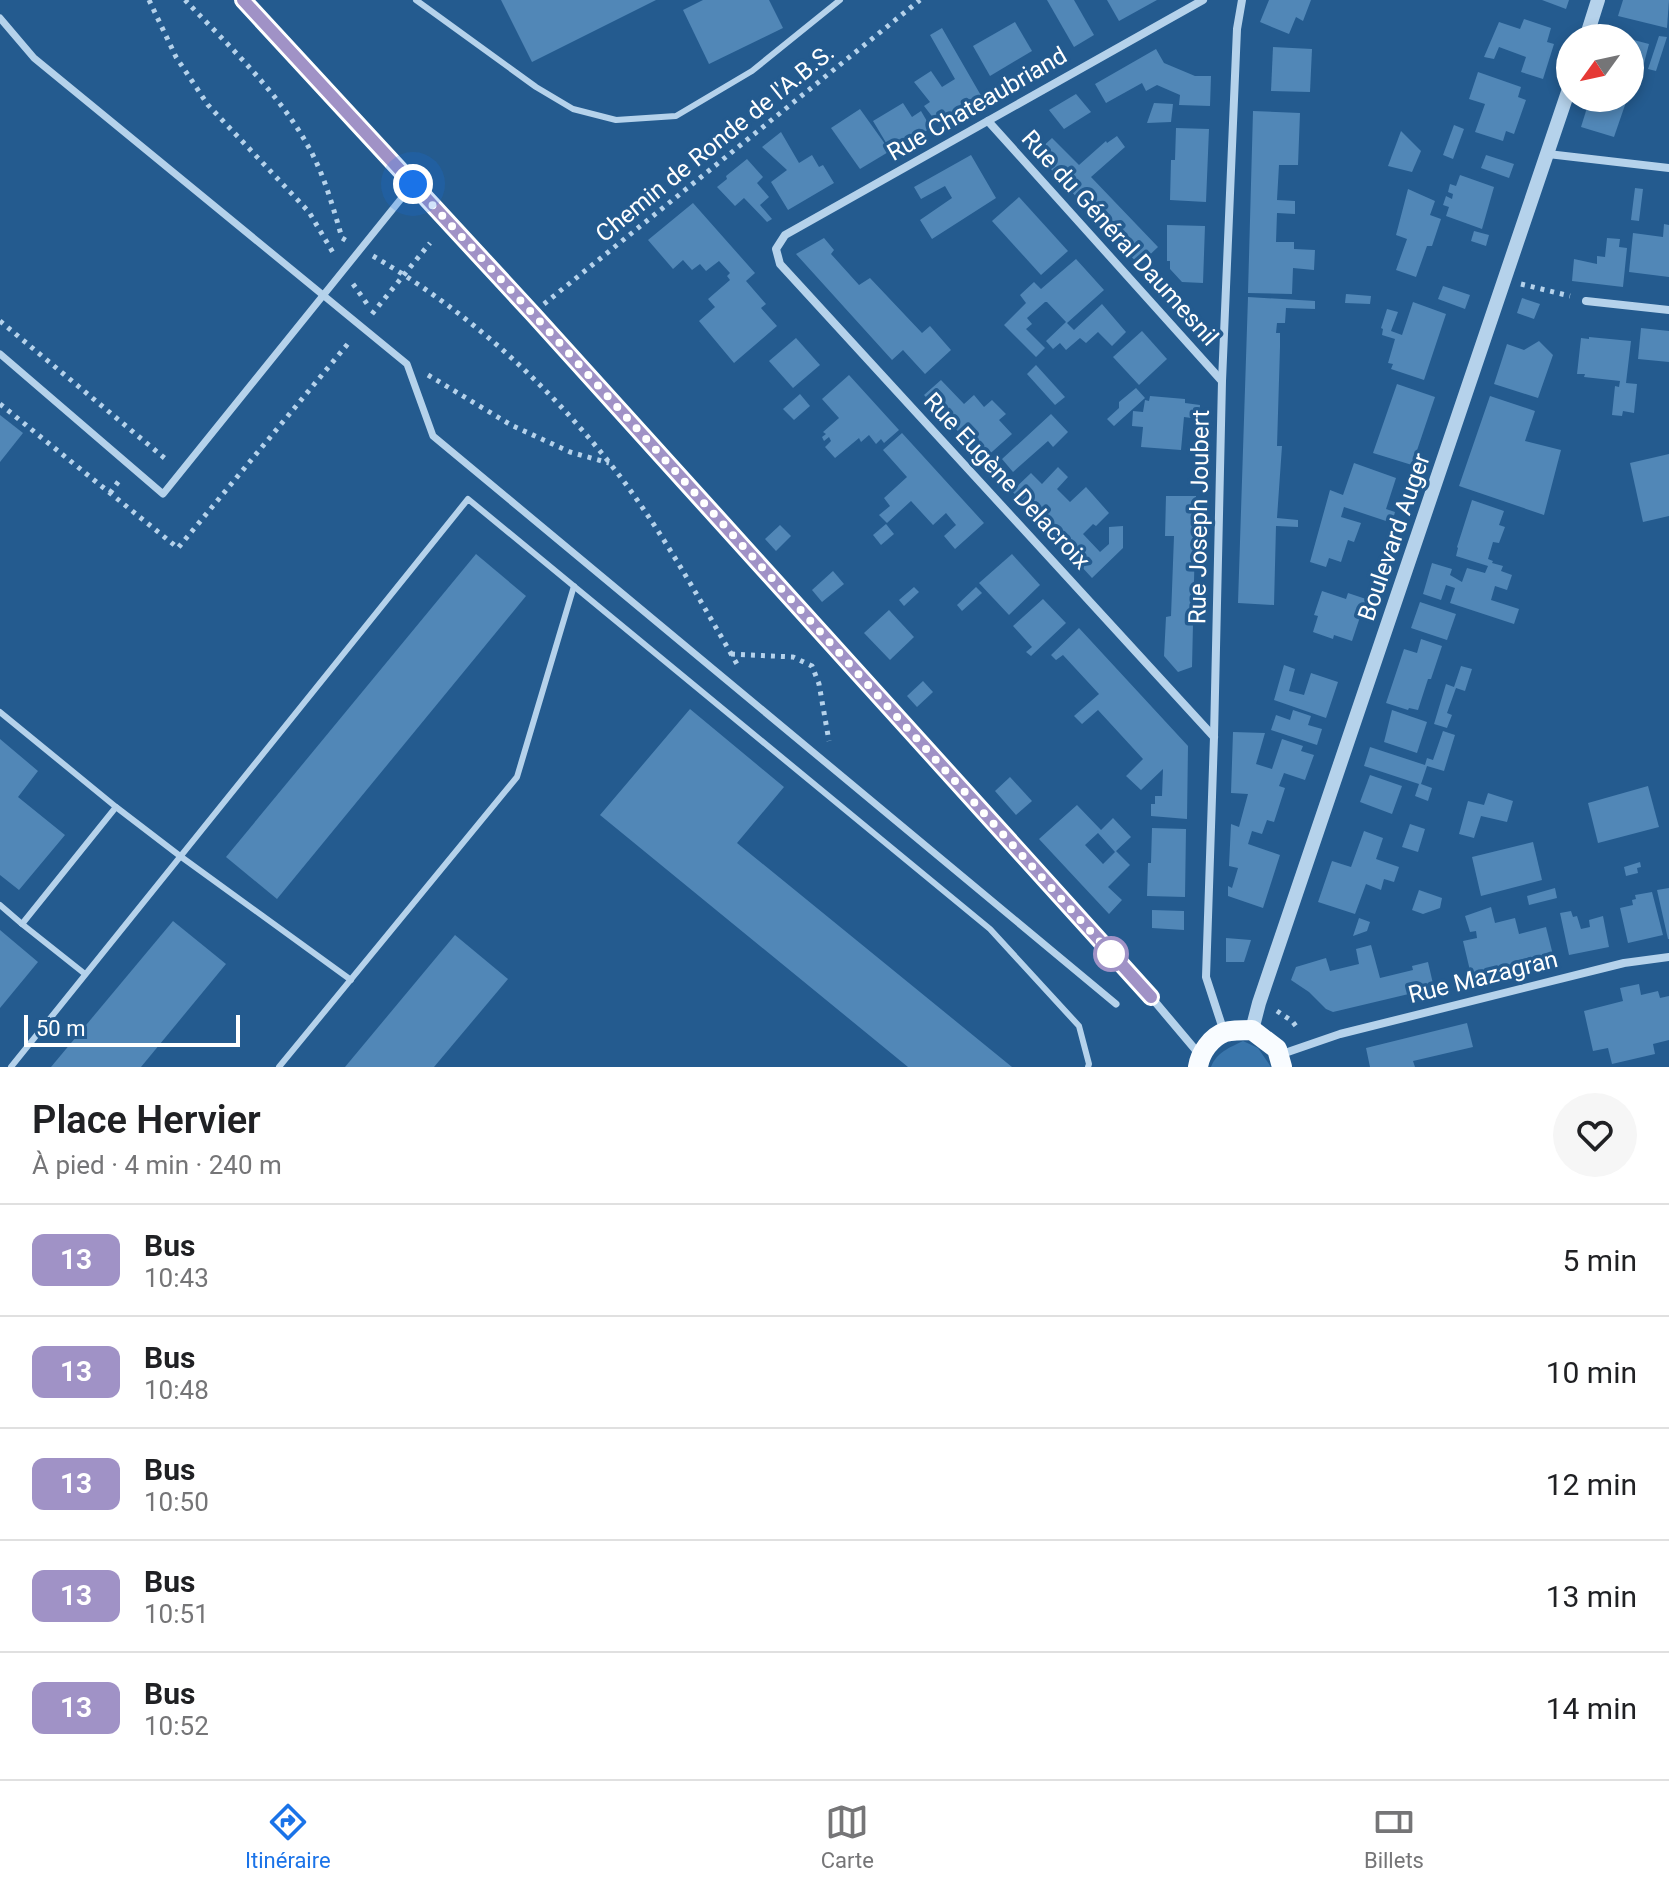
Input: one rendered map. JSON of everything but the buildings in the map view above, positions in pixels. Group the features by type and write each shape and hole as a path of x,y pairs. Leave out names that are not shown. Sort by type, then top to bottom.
{"main road":[{"path":"1199,1061 1210,1043 1224,1032 1252,1030 1277,1049 1281,1061"}],"street":[{"path":"243,0 533,314 1151,997 1199,1061"},
{"name":"Rue Chateaubriand","path":"776,249 785,235 1203,0"},
{"name":"Rue Joseph Joubert","path":"1224,1032 1206,977 1222,381 1237,29 1242,0"},
{"path":"1590,24 1598,0"},
{"path":"0,18 34,58 407,364 433,436 1116,1004"},
{"name":"Boulevard Auger","path":"1252,1030 1562,112"},
{"name":"Rue du Général Daumesnil","path":"988,121 1222,381"},
{"path":"1548,154 1669,168"},
{"path":"0,354 163,494 413,184"},
{"name":"Rue Eugène Delacroix","path":"776,249 780,264 1214,737"},
{"path":"1586,301 1669,310"},
{"name":"Rue Mazagran","path":"1281,1061 1308,1044 1340,1034 1609,967 1669,957"}],"lane":[{"path":"416,0 536,87 573,109 616,120 676,116 752,71 840,0"},
{"path":"11,1067 468,499 990,929 1079,1026 1088,1067"},
{"path":"279,1067 517,777 574,586"},
{"path":"0,712 180,856 351,980"},
{"path":"22,924 116,807"},
{"path":"0,905 85,974"}],"path":[{"path":"149,0 176,57 208,105 309,212 373,313"},
{"path":"185,0 276,99 309,146 331,200 342,238 344,270"},
{"name":"Chemin de Ronde de l'A.B.S.","path":"533,314 920,0"},
{"path":"342,238 405,274 462,316 546,391 626,484 673,553 744,676"},
{"path":"1505,279 1586,301"},
{"path":"0,321 181,472"},
{"path":"407,364 455,389 511,425 570,452 610,463"},
{"path":"731,654 793,657 812,666 819,684 834,770"}],"shaded area":[{"path":"1243,1041 1258,1048 1271,1067 1211,1067 1220,1054"}],"bus line":[{"name":"13","path":"243,0 533,314 1151,997"}],"route":[{"path":"413,184 1111,954"}]}
